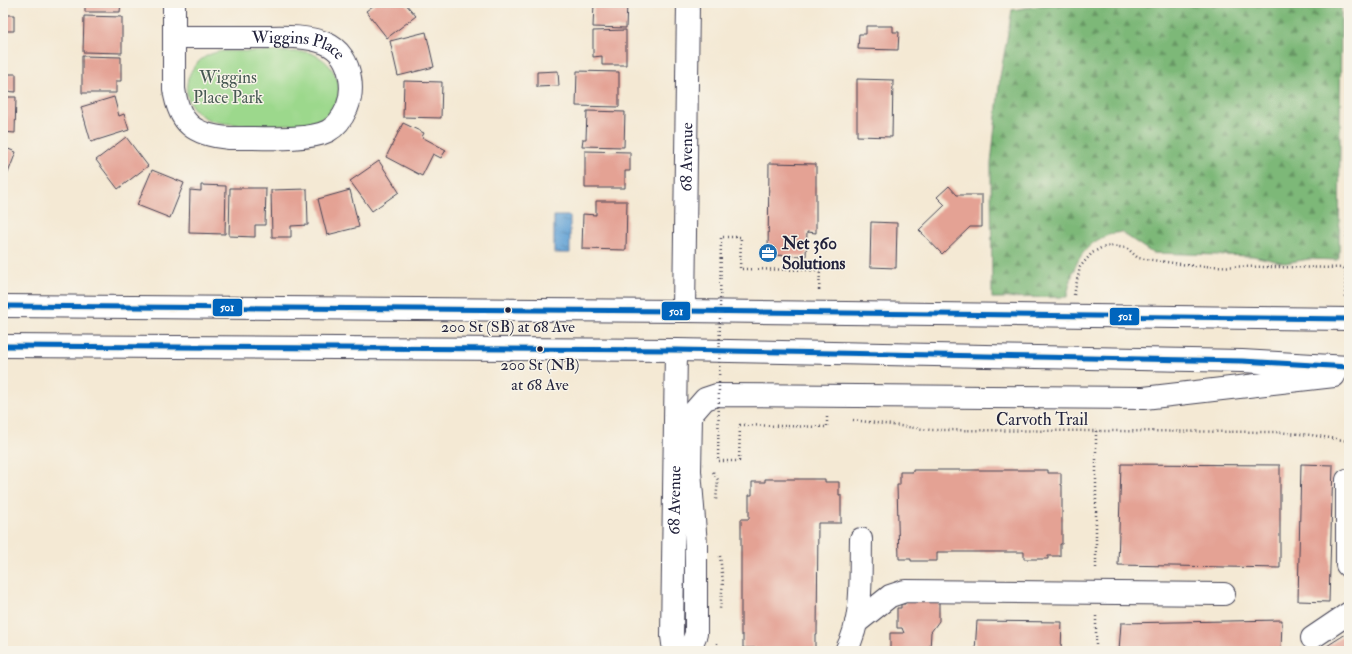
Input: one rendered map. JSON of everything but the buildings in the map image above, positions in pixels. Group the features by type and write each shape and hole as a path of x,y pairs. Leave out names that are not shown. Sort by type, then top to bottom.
{"main road":[{"name":"Wiggins Place","path":"174,3 174,37 174,89 176,104 184,120 196,130 205,134 229,138 301,137 317,135 329,130 336,124 349,101 351,85 344,59 334,48 316,40 293,37 174,37"},
{"name":"68 Avenue","path":"684,311 688,3"},
{"path":"3,306 684,311 1346,319"},
{"path":"3,346 676,350 1242,361 1349,367"},
{"name":"68 Avenue","path":"674,651 672,636 676,350"},
{"name":"68 Avenue","path":"689,651 696,634 696,544 690,471 691,415 705,399 717,395 1144,398 1349,375"},
{"path":"1347,480 1347,565 1349,567"},
{"path":"846,651 856,623 860,599 861,539"},
{"path":"856,623 890,596 905,591 1224,594"},
{"path":"1312,638 1349,613"}],"path":[{"path":"1346,319 1349,172"},
{"path":"811,270 740,269 741,238 721,236 718,461 739,461 740,425 827,428 827,417"},
{"path":"1074,315 1075,286 1080,267 1092,253 1101,248 1127,248 1138,258 1195,266 1348,268"},
{"path":"819,416 834,418"},
{"name":"Carvoth Trail","path":"849,419 931,430 1276,432 1312,435 1349,441"},
{"path":"1096,431 1096,651"}],"green space":[{"path":"1057,3 1341,3 1339,257 1337,260 1309,259 1285,263 1253,256 1152,253 1121,232 1108,235 1098,240 1089,246 1082,254 1073,273 1067,297 992,298 991,164 1000,77 1012,10"},
{"name":"Wiggins Place Park","path":"223,51 307,52 316,55 324,60 335,75 339,92 337,101 332,110 326,115 316,121 305,124 243,125 210,120 198,113 191,104 187,93 187,82 191,71 198,62 209,55"}],"water":[{"path":"554,216 570,216 570,253 554,253"}],"transit line":[{"name":"501","path":"3,306 684,311 1349,319"},
{"name":"501","path":"3,346 676,350 1242,361 1349,367"}],"place":[{"name":"Net 360 Solutions","path":"768,253"},
{"name":"200 St (SB) at 68 Ave","path":"508,310"},
{"name":"200 St (NB) at 68 Ave","path":"540,349"}]}
